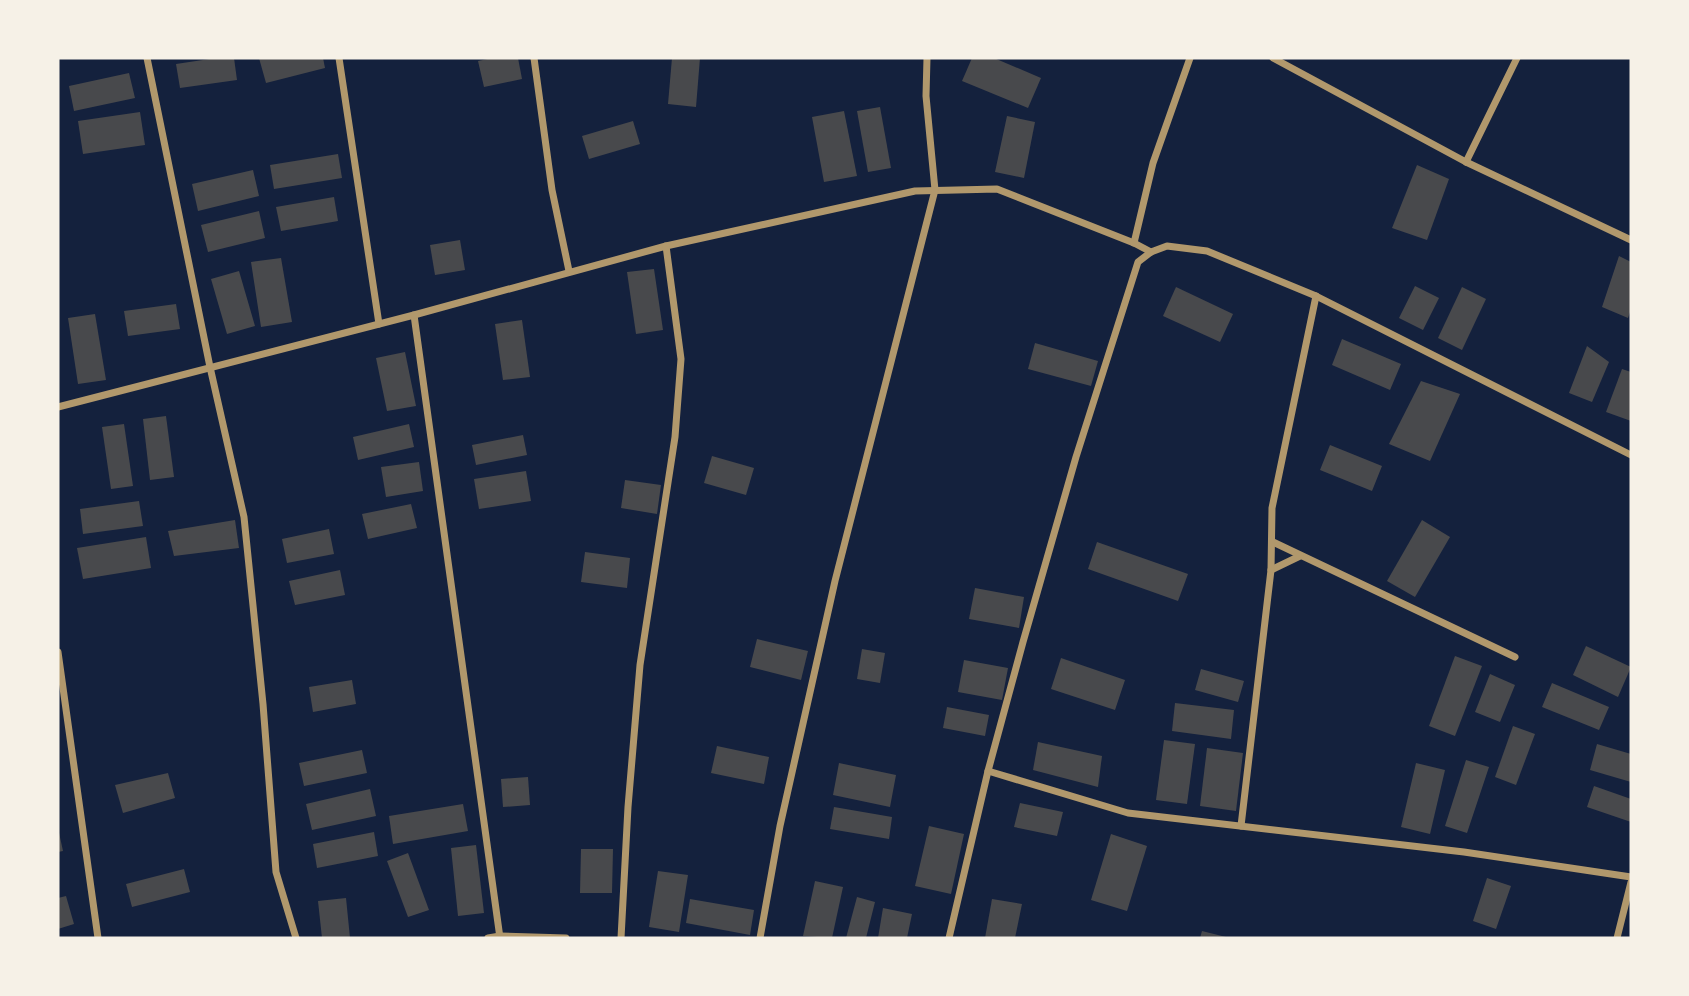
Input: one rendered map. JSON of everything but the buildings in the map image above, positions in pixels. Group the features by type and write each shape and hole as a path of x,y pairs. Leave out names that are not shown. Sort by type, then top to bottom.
{"street":[{"path":"147,58 210,367 244,517 263,704 276,872 296,938"},
{"path":"339,58 379,324"},
{"path":"534,58 552,190 569,271"},
{"path":"760,938 779,827 835,582 935,190 926,96 926,58"},
{"path":"1134,243 1153,163 1190,58"},
{"path":"1273,58 1466,162 1631,240"},
{"path":"1466,162 1517,58"},
{"path":"58,407 414,315 666,246 915,191 997,188 1134,243 1151,253"},
{"path":"621,938 628,807 640,665 675,437 681,359 666,246"},
{"path":"949,938 988,771 1076,457 1138,262 1167,246 1206,251 1316,296 1631,454"},
{"path":"1241,826 1271,570 1272,508 1316,296"},
{"path":"414,315 500,937"},
{"path":"1273,542 1515,657"},
{"path":"1271,570 1300,556"},
{"path":"58,652 98,938"},
{"path":"988,771 1128,813 1464,852 1631,880 1617,938"},
{"path":"488,938 566,938"}]}
